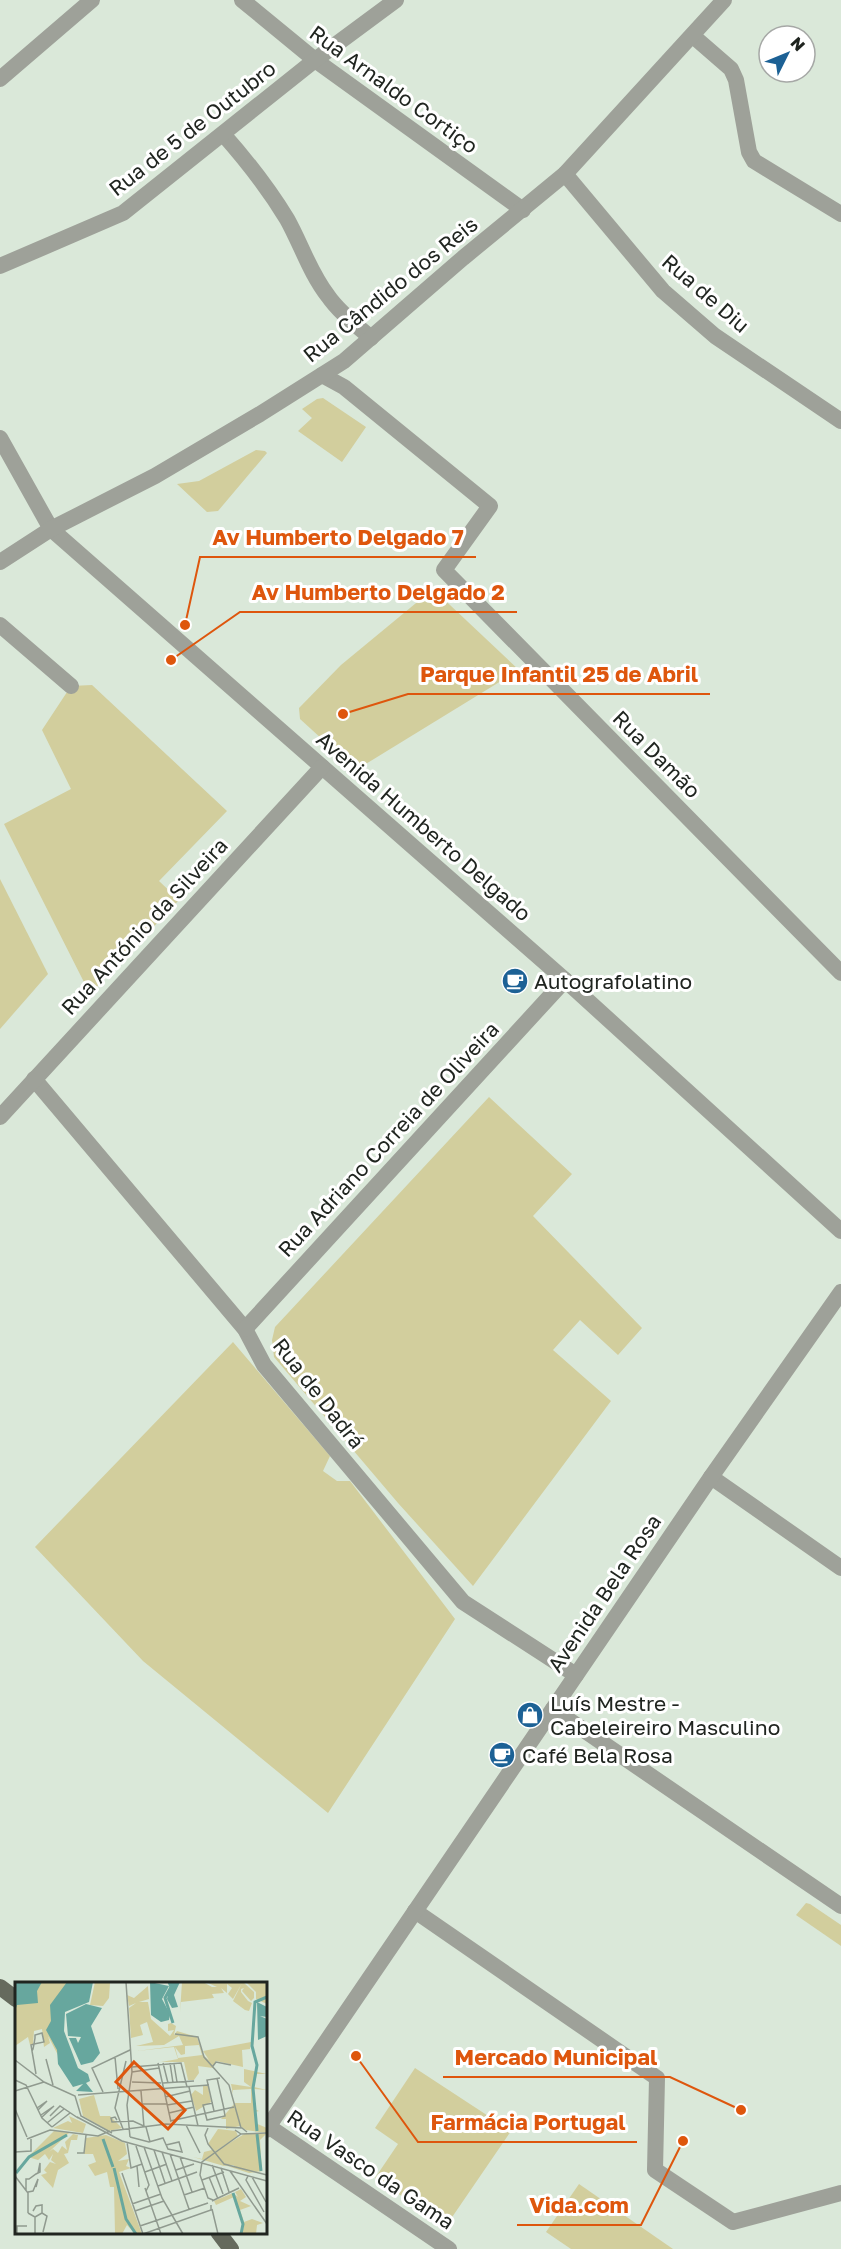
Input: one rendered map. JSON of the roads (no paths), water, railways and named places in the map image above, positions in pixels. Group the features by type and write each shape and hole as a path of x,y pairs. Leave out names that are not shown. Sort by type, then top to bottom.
{"main road":[{"path":"0,1987 15,1998"},
{"path":"220,2234 231,2249"}],"street":[{"path":"0,79 92,0"},
{"name":"Rua Arnaldo Cortiço","path":"242,0 315,60 523,210"},
{"name":"Rua de 5 de Outubro","path":"0,266 123,213 315,60 396,0"},
{"name":"Rua Cândido dos Reis","path":"0,562 51,529 155,476 344,361 565,174 724,0"},
{"path":"693,36 731,69 741,96 749,152 754,161 841,214"},
{"path":"223,134 247,160 271,193 327,296 346,317 371,338"},
{"name":"Rua de Diu","path":"565,174 663,291 715,336 841,421"},
{"name":"Rua Damão","path":"322,375 344,387 490,506 444,570 841,973"},
{"name":"Avenida Humberto Delgado","path":"0,438 51,529 565,980 841,1231"},
{"path":"0,625 71,686"},
{"name":"Rua António da Silveira","path":"0,1117 322,767"},
{"name":"Rua Adriano Correia de Oliveira","path":"245,1329 565,980"},
{"name":"Rua de Dadrá","path":"34,1079 245,1329 264,1365 463,1602 576,1675"},
{"name":"Avenida Bela Rosa","path":"267,2128 711,1477 841,1292"},
{"path":"711,1477 841,1568"},
{"path":"553,1709 841,1906"},
{"path":"415,1911 657,2079 655,2169 733,2222 841,2193"},
{"name":"Rua Vasco da Gama","path":"267,2128 449,2249"}],"place":[{"name":"Av Humberto Delgado 7","path":"185,625"},
{"name":"Av Humberto Delgado 2","path":"171,660"},
{"name":"Parque Infantil 25 de Abril","path":"343,714"},
{"name":"Autografolatino","path":"515,981"},
{"name":"Luís Mestre - Cabeleireiro Masculino","path":"530,1715"},
{"name":"Café Bela Rosa","path":"502,1755"},
{"name":"Farmácia Portugal","path":"356,2056"},
{"name":"Mercado Municipal","path":"741,2110"},
{"name":"Vida.com","path":"683,2141"}]}
